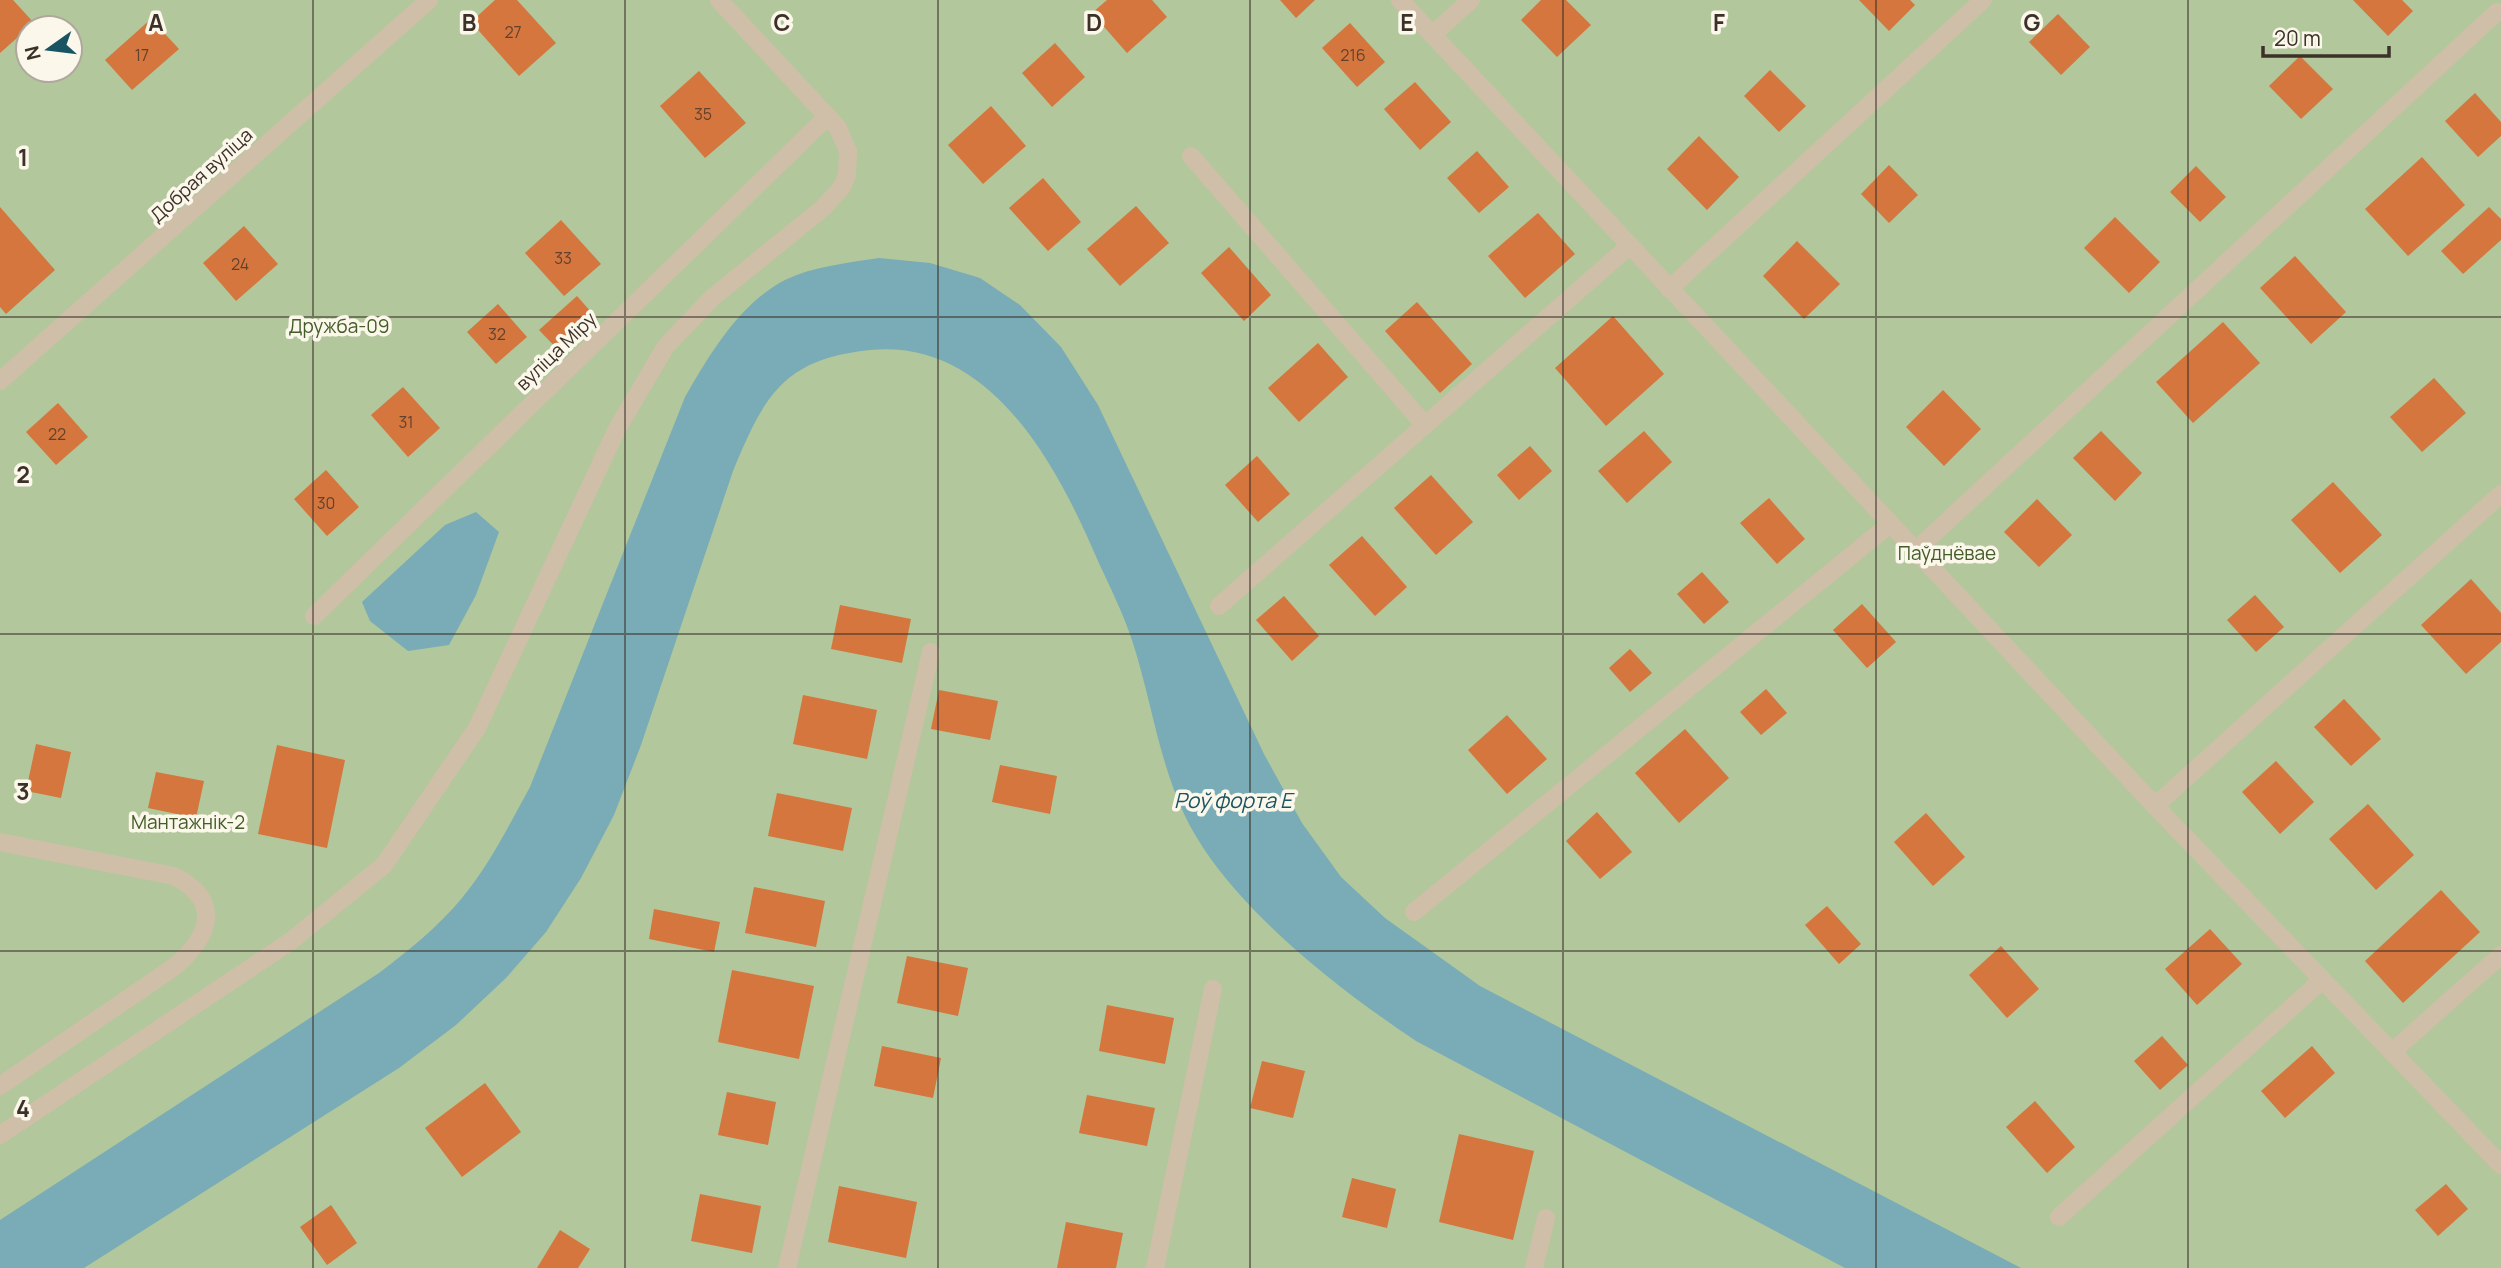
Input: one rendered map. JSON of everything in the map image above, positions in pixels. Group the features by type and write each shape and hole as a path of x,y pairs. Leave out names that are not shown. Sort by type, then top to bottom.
{"lane":[{"name":"Добрая вуліца","path":"0,381 429,0"},
{"path":"0,1135 291,940 384,865 477,728 617,429 666,346 705,305 823,208 842,187 847,175 848,151 845,139 828,116 719,0"},
{"path":"1400,0 1628,247 2155,806 2501,1165"},
{"path":"1432,35 1471,0"},
{"path":"1669,289 1983,0"},
{"path":"1915,551 2494,9"},
{"name":"вуліца Міру","path":"314,616 828,116"},
{"path":"1191,156 1424,424"},
{"path":"1219,606 1628,247"},
{"path":"2155,806 2501,494"},
{"path":"1413,912 1890,524"},
{"path":"787,1268 931,652"},
{"path":"0,842 174,876 198,893 206,920 198,945 174,967 0,1086"},
{"path":"2392,1052 2501,955"},
{"path":"2059,1217 2322,980"},
{"path":"1155,1268 1213,989"},
{"path":"1534,1268 1546,1218"}],"green space":[{"path":"0,0 2501,0 2501,1268 0,1268"}],"water":[{"name":"Роў форта Е","path":"879,258 930,263 980,278 1020,305 1061,347 1098,405 1264,754 1302,823 1341,877 1385,918 1480,986 2021,1268 1845,1268 1416,1041 1320,970 1257,913 1229,882 1186,818 1169,775 1125,620 1063,487 1040,450 1015,416 985,387 951,365 913,352 870,350 816,362 797,372 780,386 755,422 733,471 641,745 614,815 581,878 546,932 506,978 456,1025 399,1068 84,1268 0,1268 0,1220 379,973 453,909 490,858 530,787 685,397 705,364 727,331 753,302 785,280 819,268"},
{"path":"476,512 499,532 476,595 449,645 408,651 370,621 362,602 445,525"}],"building":[{"path":"0,0 13,0 26,14 14,14 14,41 0,53"},
{"path":"495,0 517,0 556,43 519,76 471,22"},
{"path":"1107,0 1152,0 1167,17 1127,53 1092,13"},
{"path":"1280,0 1315,0 1296,18"},
{"path":"1541,0 1566,0 1591,25 1557,57 1521,20"},
{"path":"1859,0 1910,0 1915,5 1889,31"},
{"path":"2353,0 2402,0 2413,11 2388,36"},
{"path":"2058,14 2090,47 2061,75 2029,42"},
{"path":"151,19 179,49 132,90 105,60"},
{"path":"1350,23 1385,62 1357,87 1322,48"},
{"path":"1055,43 1085,77 1052,107 1022,73"},
{"path":"2300,56 2333,89 2301,119 2269,86"},
{"path":"1770,70 1806,106 1779,132 1744,96"},
{"path":"699,71 746,123 705,158 660,106"},
{"path":"1415,82 1451,122 1420,150 1384,109"},
{"path":"2475,93 2501,122 2501,136 2478,157 2445,121"},
{"path":"991,106 1026,146 983,184 948,145"},
{"path":"1699,136 1739,177 1707,210 1667,169"},
{"path":"1477,151 1509,187 1479,213 1447,178"},
{"path":"2422,157 2465,205 2408,256 2365,209"},
{"path":"1889,165 1918,195 1889,223 1861,194"},
{"path":"2196,166 2226,197 2200,222 2170,192"},
{"path":"1043,178 1081,222 1048,251 1009,208"},
{"path":"1136,206 1169,243 1120,286 1087,249"},
{"path":"0,207 55,270 6,314 0,307"},
{"path":"2489,207 2501,219 2501,240 2463,274 2441,251"},
{"path":"1538,213 1575,254 1525,298 1488,256"},
{"path":"2115,217 2160,262 2129,293 2084,248"},
{"path":"561,220 601,264 564,296 525,253"},
{"path":"244,226 278,264 236,301 203,263"},
{"path":"1797,241 1840,284 1804,319 1763,276"},
{"path":"1229,247 1271,295 1244,321 1201,273"},
{"path":"2295,256 2346,312 2311,344 2260,288"},
{"path":"577,296 598,320 561,353 539,330"},
{"path":"1417,302 1472,364 1440,393 1385,331"},
{"path":"498,304 527,337 496,364 467,332"},
{"path":"1613,316 1664,374 1606,426 1555,368"},
{"path":"2223,322 2260,363 2193,423 2156,382"},
{"path":"1318,343 1348,377 1299,422 1268,388"},
{"path":"2434,378 2466,413 2422,452 2390,417"},
{"path":"403,387 440,428 408,457 371,415"},
{"path":"1943,390 1981,429 1944,466 1906,427"},
{"path":"58,403 88,437 56,465 26,432"},
{"path":"1644,431 1672,462 1627,503 1598,471"},
{"path":"2101,431 2142,473 2115,501 2073,458"},
{"path":"1530,446 1552,471 1519,500 1497,475"},
{"path":"1257,456 1290,494 1258,522 1225,485"},
{"path":"326,470 359,507 327,536 294,499"},
{"path":"1431,475 1473,522 1436,555 1394,508"},
{"path":"2333,482 2382,535 2340,573 2291,520"},
{"path":"1769,498 1805,539 1777,564 1740,523"},
{"path":"2037,499 2072,535 2039,567 2004,532"},
{"path":"1362,536 1407,587 1375,616 1329,565"},
{"path":"1702,572 1729,602 1704,624 1677,594"},
{"path":"2471,579 2501,613 2501,642 2466,674 2421,625"},
{"path":"2255,595 2284,627 2256,652 2227,620"},
{"path":"1284,596 1319,636 1292,661 1256,620"},
{"path":"1862,604 1896,642 1867,668 1833,630"},
{"path":"840,605 911,619 902,663 831,649"},
{"path":"1630,649 1652,673 1630,692 1609,668"},
{"path":"1766,689 1787,713 1761,735 1740,712"},
{"path":"939,690 998,701 990,740 931,729"},
{"path":"803,695 877,710 867,759 793,744"},
{"path":"2344,699 2381,739 2351,766 2314,727"},
{"path":"1507,715 1547,759 1507,794 1468,750"},
{"path":"1685,729 1729,778 1679,823 1635,773"},
{"path":"36,744 71,752 61,798 26,791"},
{"path":"277,745 345,760 327,848 258,834"},
{"path":"2276,761 2314,802 2280,834 2242,792"},
{"path":"1000,765 1057,776 1050,814 992,802"},
{"path":"156,772 204,781 196,818 148,808"},
{"path":"777,793 852,808 843,851 768,836"},
{"path":"2368,804 2414,855 2376,890 2329,839"},
{"path":"1597,812 1632,852 1600,879 1566,841"},
{"path":"1926,813 1965,857 1933,886 1894,842"},
{"path":"754,887 825,901 816,947 745,933"},
{"path":"2441,890 2480,932 2403,1003 2365,961"},
{"path":"1827,906 1861,944 1839,964 1805,925"},
{"path":"654,909 720,922 714,952 649,939"},
{"path":"2210,929 2242,964 2197,1005 2165,969"},
{"path":"2001,946 2039,989 2007,1018 1969,975"},
{"path":"907,956 968,968 958,1016 897,1003"},
{"path":"732,970 814,986 799,1059 718,1042"},
{"path":"1107,1005 1174,1018 1165,1064 1099,1051"},
{"path":"2162,1036 2188,1065 2160,1090 2134,1061"},
{"path":"882,1046 941,1058 933,1098 874,1086"},
{"path":"2312,1046 2335,1073 2285,1118 2261,1091"},
{"path":"1262,1061 1305,1071 1293,1118 1250,1108"},
{"path":"485,1083 521,1132 462,1177 425,1128"},
{"path":"727,1092 776,1102 768,1145 718,1135"},
{"path":"1087,1095 1155,1108 1147,1146 1079,1133"},
{"path":"2035,1101 2075,1147 2047,1173 2006,1127"},
{"path":"1459,1134 1534,1151 1513,1240 1439,1222"},
{"path":"1352,1178 1396,1189 1387,1228 1342,1217"},
{"path":"2446,1184 2468,1209 2438,1236 2415,1210"},
{"path":"839,1186 917,1202 906,1258 828,1242"},
{"path":"700,1194 761,1206 752,1253 691,1241"},
{"path":"331,1205 357,1243 327,1265 300,1227"},
{"path":"1066,1222 1123,1233 1116,1268 1057,1268"},
{"path":"560,1230 590,1249 578,1268 537,1268"}],"park label":[{"name":"Дружба-09","path":"339,326"},
{"name":"Паўднёвае","path":"1947,553"},
{"name":"Мантажнік-2","path":"188,822"}]}
